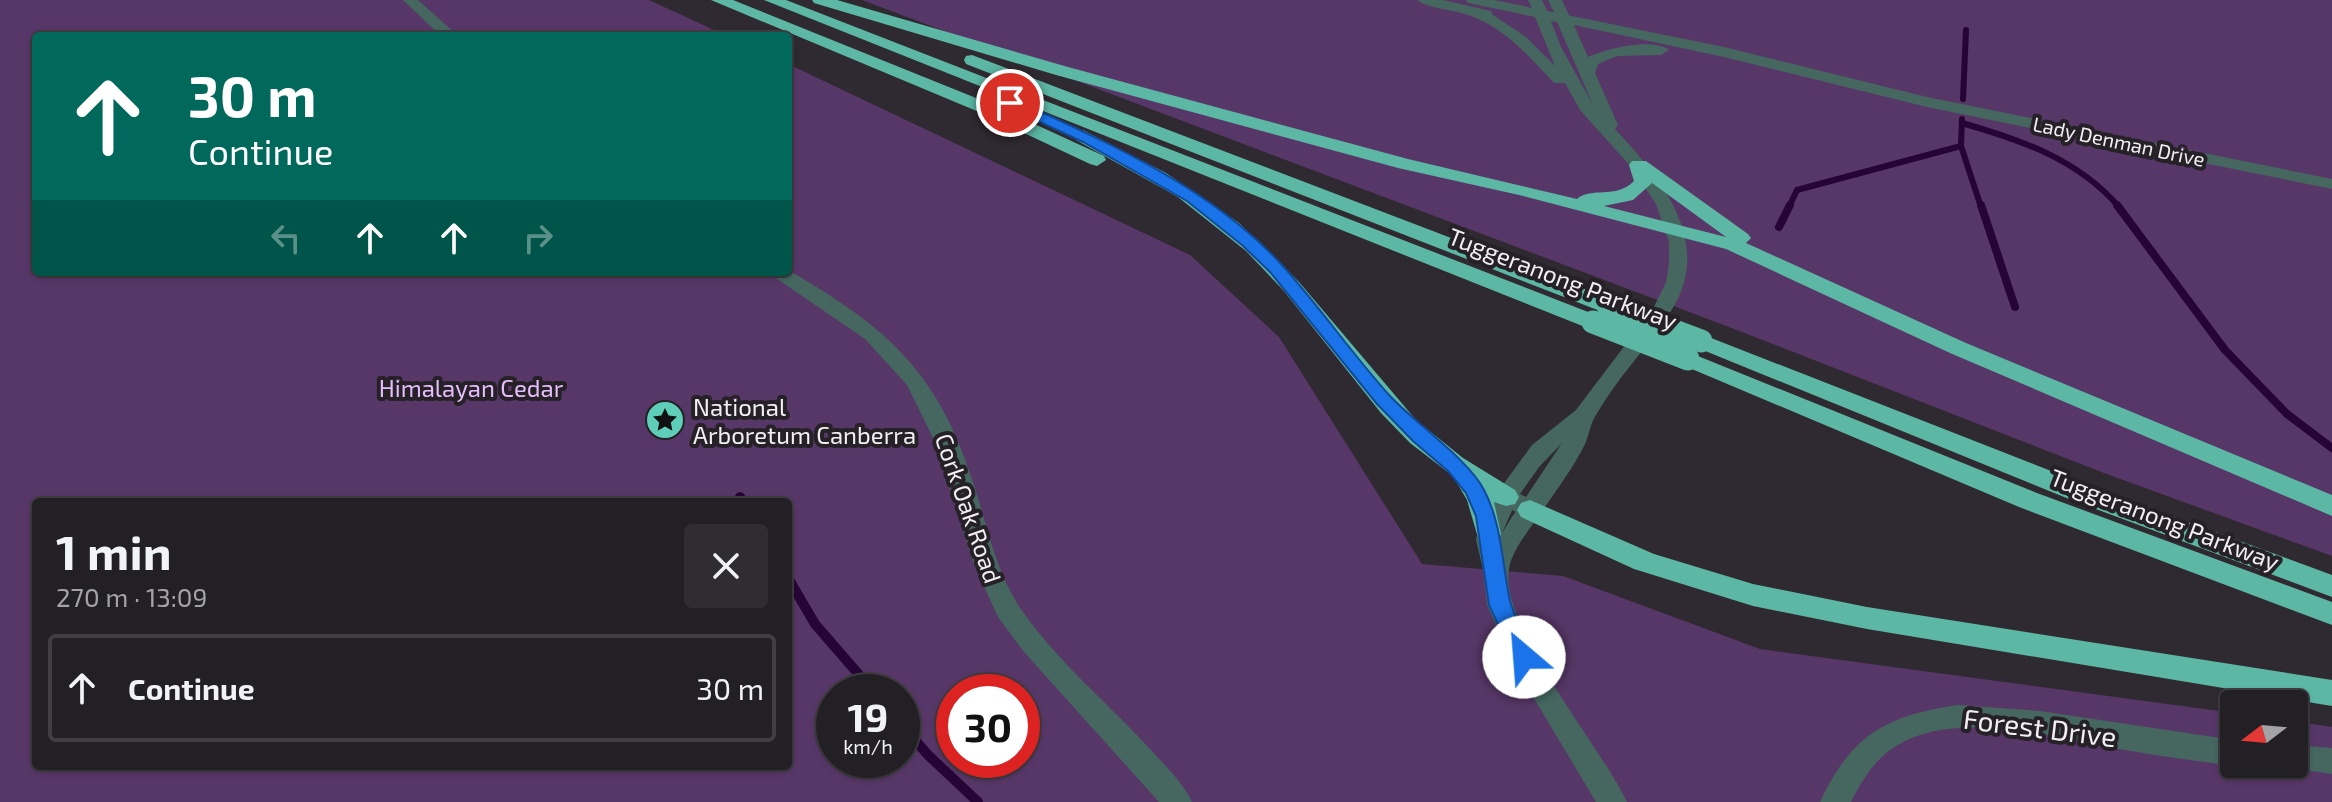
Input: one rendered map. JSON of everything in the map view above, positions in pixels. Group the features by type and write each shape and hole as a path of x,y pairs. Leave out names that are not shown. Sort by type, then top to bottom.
{"highway":[{"path":"719,0 998,114 1119,171 1234,244 1286,287 1316,317"},
{"name":"Tuggeranong Parkway","path":"772,0 1694,350 2332,586"},
{"path":"818,0 1266,127 1574,206 1674,228 1747,250 1958,348 2332,506"},
{"name":"Tuggeranong Parkway","path":"818,0 1600,314"},
{"path":"855,32 1088,139 1193,198 1262,255 1391,409 1455,466 1518,504 1648,563 1713,585 1797,606 2216,671 2332,693"},
{"path":"1521,190 1592,200 1617,198 1642,184 1644,177 1639,165"},
{"path":"1639,165 1739,237 1823,285"},
{"name":"Tuggeranong Parkway","path":"1694,350 2028,500 2332,614"},
{"path":"1455,466 1480,499 1488,534"}],"street":[{"path":"410,0 446,32"},
{"name":"Lady Denman Drive","path":"1424,0 1469,5 1724,52 1907,97 2332,184"},
{"path":"1535,0 1563,67 1595,119"},
{"path":"1555,0 1623,146"},
{"path":"1469,5 1521,37 1623,146 1665,204 1674,228 1679,264 1671,293 1646,334 1584,415 1573,444 1488,534 1488,546 1496,569 1496,591 1513,636 1612,802"},
{"name":"Lady Denman Drive","path":"1567,25 1661,50 1839,87 1907,97"},
{"path":"1588,72 1591,61 1605,54 1626,50 1661,50"},
{"name":"Cork Oak Road","path":"784,276 852,316 905,365 931,402 946,436 982,555 1009,613 1032,643 1177,802"},
{"path":"1496,569 1508,543 1518,504"},
{"name":"Forest Drive","path":"1835,802 1851,770 1877,743 1902,729 1937,717 1968,714 2037,721 2220,751"},
{"path":"2308,759 2332,761"}],"green space":[{"name":"National Arboretum Canberra","path":"0,0 649,0 718,32 32,32 32,276 792,276 792,66 1190,255 1279,337 1422,564 1563,576 1760,649 2220,711 2220,778 2308,778 2308,723 2332,727 2332,802 0,802"},
{"path":"862,0 2332,0 2332,556 2104,473 1729,327"}],"waterway":[{"path":"1963,99 1966,30"},
{"path":"1961,146 1962,119"},
{"path":"1962,123 2047,153 2085,176 2119,207"},
{"path":"1789,207 1797,190 1961,146"},
{"path":"1961,146 1981,207"},
{"path":"1981,205 2015,307"},
{"path":"2117,205 2225,350 2287,414 2332,448"},
{"path":"1779,227 1789,207"},
{"path":"792,585 815,624 858,674"},
{"path":"920,746 978,802"}],"place":[{"name":"National Arboretum Canberra","path":"665,420"}],"route":[{"path":"1010,103 1088,139 1193,198 1248,241 1275,268 1383,400 1419,437 1455,466 1475,490 1486,516 1488,546 1496,569 1496,591 1500,605 1524,657"}],"park label":[{"name":"Himalayan Cedar","path":"471,387"}]}
